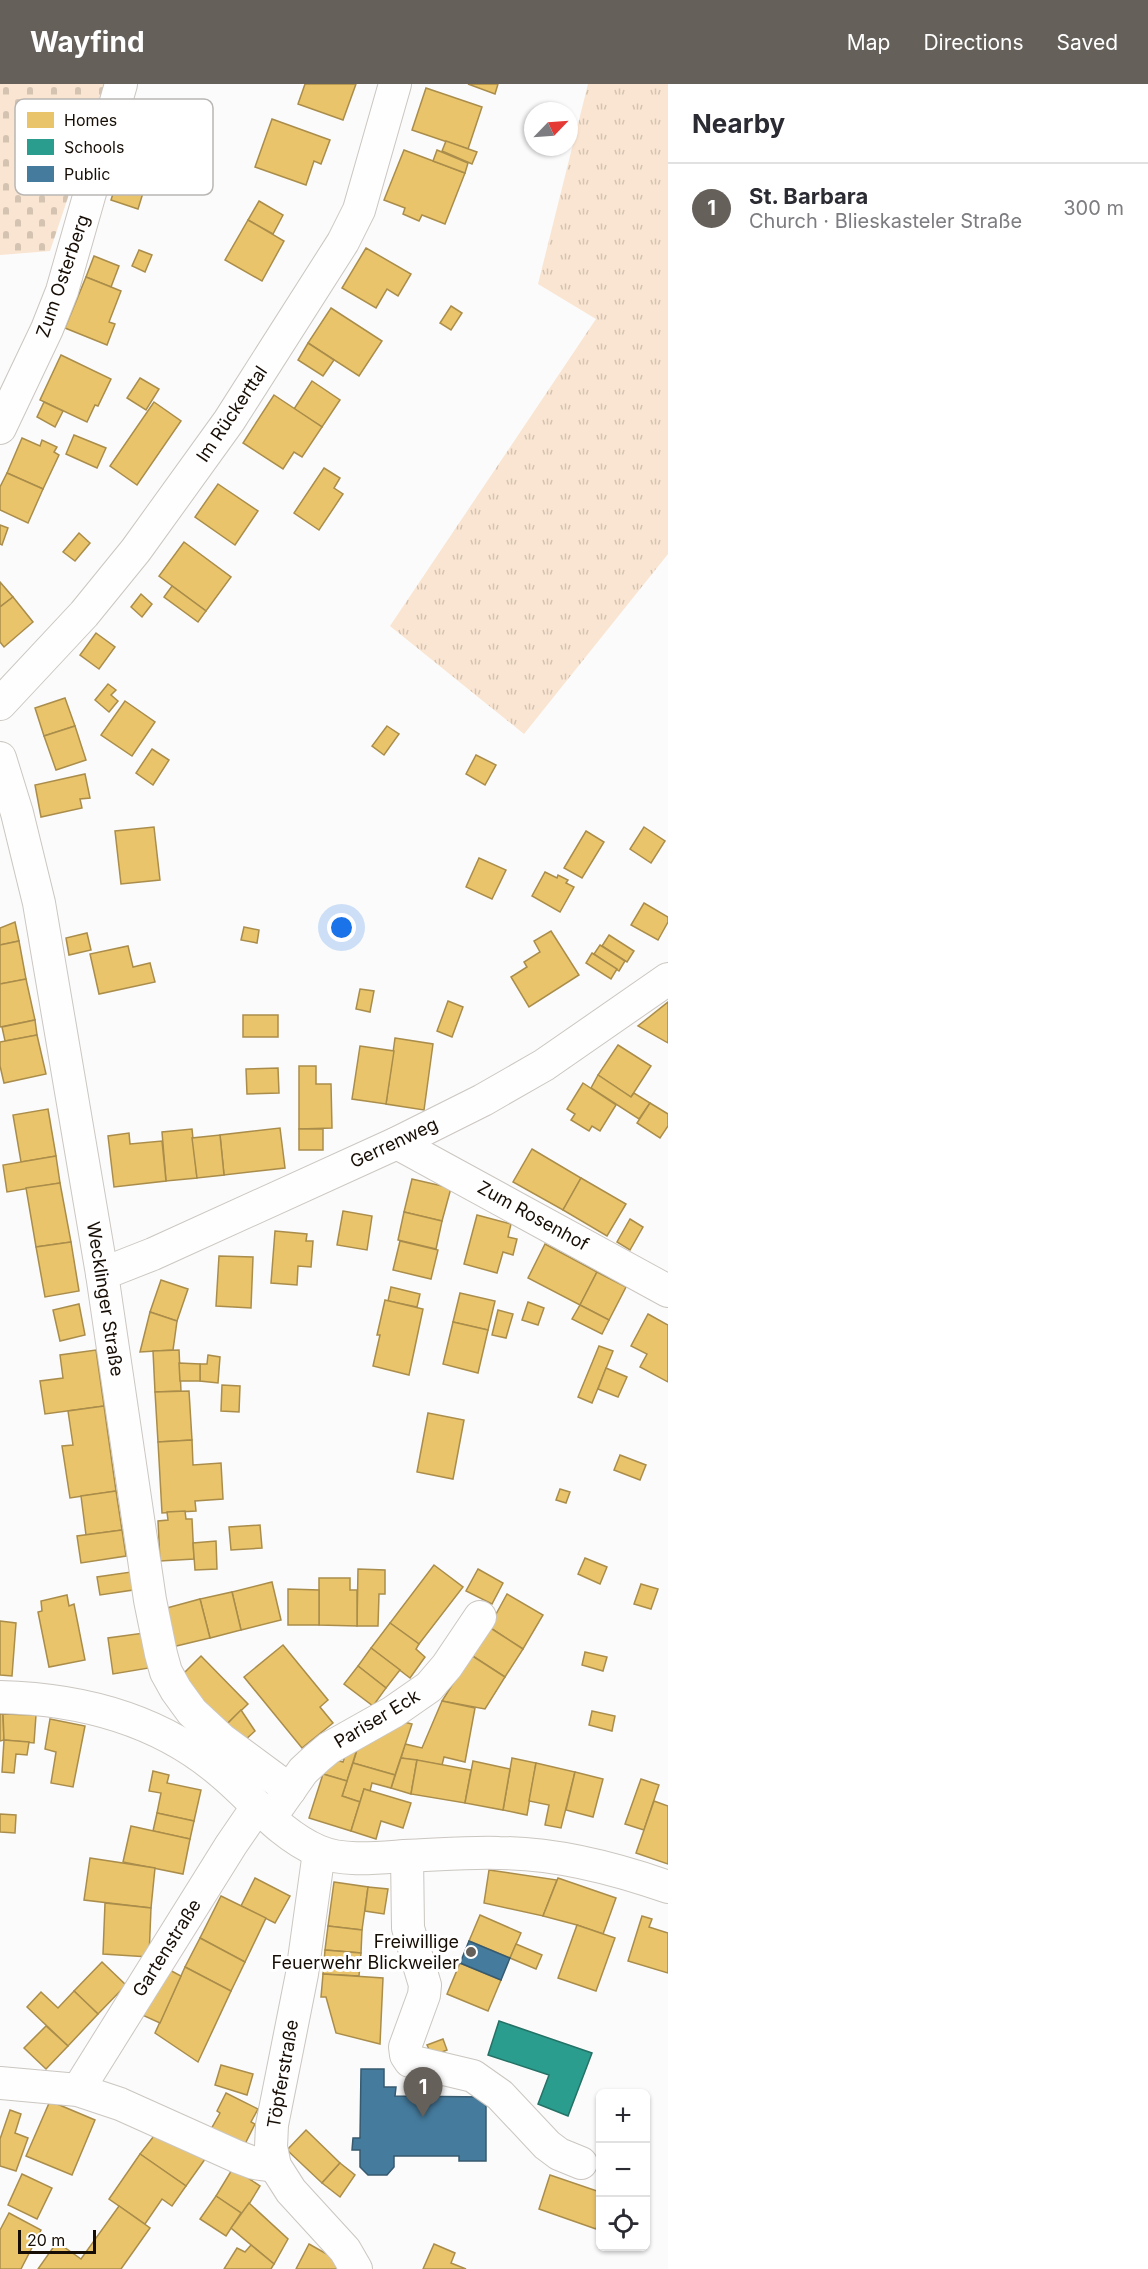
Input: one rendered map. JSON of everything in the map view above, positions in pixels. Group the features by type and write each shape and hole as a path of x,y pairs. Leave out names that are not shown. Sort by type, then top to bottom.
{"street":[{"name":"Zum Osterberg","path":"117,99 121,84"},
{"name":"Im Rückerttal","path":"0,704 84,614 136,550 229,421 331,262 359,210 395,84"},
{"name":"Zum Osterberg","path":"0,428 47,329 62,291 89,195"},
{"name":"Wecklinger Straße","path":"0,758 17,813 39,903 102,1274 150,1600 166,1672 176,1690 199,1719 221,1739 290,1790"},
{"name":"Gerrenweg","path":"102,1274 153,1254 397,1143 483,1101 544,1065 668,979"},
{"name":"Zum Rosenhof","path":"397,1143 668,1291"},
{"name":"Pariser Eck","path":"263,1812 290,1790 303,1771 329,1748 393,1712 429,1687 447,1666 480,1617"},
{"path":"0,1697 72,1702 118,1714 153,1728 188,1747 223,1773 263,1812 296,1839 320,1852 343,1857 374,1858 500,1853 545,1856 596,1865 668,1887"},
{"name":"Gartenstraße","path":"78,2090 231,1845 263,1812"},
{"name":"Töpferstraße","path":"320,1852 302,1974 272,2125 272,2147 274,2166 291,2192 345,2250 356,2269"},
{"path":"407,1856 408,1928 425,1985 424,1995 405,2047 406,2055 410,2061 473,2076 500,2095 547,2145 559,2154 581,2163"},
{"path":"0,2083 78,2090 120,2104 238,2157 254,2163 274,2166"}],"green space":[{"path":"0,84 106,84 101,99 15,99 15,195 69,195 50,251 0,255"},
{"path":"588,84 668,84 668,554 524,734 390,626 596,319 538,284 570,156 578,156 578,124"}],"building: Homes":[{"path":"305,84 356,84 343,120 298,104"},
{"path":"468,84 498,84 495,94"},
{"path":"426,88 482,107 468,149 412,130"},
{"path":"272,119 330,140 321,164 314,161 306,185 255,167"},
{"path":"446,141 477,152 472,164 442,151"},
{"path":"404,150 465,173 445,224 422,215 419,221 403,214 405,208 384,200"},
{"path":"437,150 468,163 465,173 433,161"},
{"path":"113,195 142,195 138,209 111,200"},
{"path":"259,201 283,215 273,234 248,220"},
{"path":"248,220 284,241 262,281 225,260"},
{"path":"366,248 411,274 398,296 387,289 376,308 342,288"},
{"path":"139,250 152,255 145,272 132,266"},
{"path":"94,256 119,266 111,287 86,277"},
{"path":"86,277 121,291 109,322 115,324 107,345 65,328"},
{"path":"451,306 462,313 451,330 440,323"},
{"path":"331,308 382,341 359,376 308,343"},
{"path":"308,343 334,360 323,376 298,360"},
{"path":"61,355 111,379 98,406 95,405 87,422 40,400"},
{"path":"140,378 159,389 146,410 127,398"},
{"path":"312,381 340,400 322,427 294,409"},
{"path":"274,395 322,427 302,457 294,452 283,469 243,443"},
{"path":"44,402 63,411 55,427 37,417"},
{"path":"154,402 181,421 137,485 110,466"},
{"path":"74,435 106,448 97,468 66,454"},
{"path":"22,438 40,446 42,440 57,447 54,452 59,455 43,489 7,473"},
{"path":"324,468 340,478 334,488 343,494 319,530 294,513"},
{"path":"7,473 43,489 28,523 0,510 0,487"},
{"path":"218,484 258,511 235,545 195,517"},
{"path":"0,525 8,528 2,545 0,544"},
{"path":"79,533 90,543 75,561 63,552"},
{"path":"184,542 231,577 206,611 159,576"},
{"path":"0,582 13,597 0,607"},
{"path":"172,586 206,611 198,622 164,597"},
{"path":"141,594 152,604 142,617 131,607"},
{"path":"13,597 33,622 4,647 0,642 0,607"},
{"path":"96,633 115,647 99,669 80,655"},
{"path":"108,684 116,690 111,695 118,701 109,712 95,700"},
{"path":"65,698 75,726 44,736 35,708"},
{"path":"125,701 155,722 132,756 101,735"},
{"path":"75,726 86,760 56,770 44,736"},
{"path":"387,726 399,734 384,755 372,746"},
{"path":"152,749 169,760 153,785 136,773"},
{"path":"476,755 496,765 485,785 466,774"},
{"path":"85,774 90,798 80,799 82,808 41,817 35,785"},
{"path":"154,827 160,880 121,884 115,831"},
{"path":"644,827 665,841 651,863 630,849"},
{"path":"586,831 604,842 582,878 564,868"},
{"path":"479,858 506,870 492,899 466,887"},
{"path":"545,872 568,880 566,883 574,887 560,912 532,896"},
{"path":"644,903 668,917 668,922 658,940 631,925"},
{"path":"15,922 19,941 0,945 0,928"},
{"path":"244,927 259,930 257,943 241,940"},
{"path":"551,931 579,975 529,1007 511,977 527,967 524,962 540,952 534,941"},
{"path":"87,933 91,950 69,955 66,938"},
{"path":"609,935 634,951 627,962 602,946"},
{"path":"19,941 26,979 0,984 0,945"},
{"path":"600,945 625,961 619,971 594,954"},
{"path":"128,946 133,967 150,963 155,982 99,994 90,954"},
{"path":"592,953 617,969 611,979 586,963"},
{"path":"26,979 35,1020 0,1027 0,984"},
{"path":"360,989 374,991 370,1012 356,1009"},
{"path":"448,1001 463,1007 452,1037 437,1031"},
{"path":"668,1002 668,1043 638,1026"},
{"path":"243,1015 278,1015 278,1037 243,1037"},
{"path":"35,1020 37,1035 5,1041 2,1027"},
{"path":"37,1035 46,1074 4,1083 0,1066 0,1042"},
{"path":"395,1038 433,1044 424,1110 386,1104"},
{"path":"618,1045 651,1066 631,1097 598,1075"},
{"path":"360,1046 394,1051 386,1104 352,1099"},
{"path":"299,1066 316,1066 316,1084 331,1084 332,1128 299,1129"},
{"path":"278,1068 279,1093 247,1094 246,1069"},
{"path":"598,1075 631,1097 634,1093 650,1103 639,1119 591,1088"},
{"path":"583,1083 616,1105 600,1131 592,1126 589,1131 571,1120 575,1114 567,1109"},
{"path":"650,1103 668,1114 668,1126 660,1138 637,1123"},
{"path":"48,1109 56,1156 21,1162 13,1115"},
{"path":"280,1128 285,1168 224,1175 220,1135"},
{"path":"192,1129 197,1178 166,1181 162,1132"},
{"path":"299,1129 323,1129 323,1150 299,1150"},
{"path":"129,1133 130,1144 162,1141 166,1181 114,1187 108,1136"},
{"path":"220,1135 224,1175 197,1178 192,1138"},
{"path":"532,1149 581,1178 563,1210 513,1182"},
{"path":"56,1156 60,1183 7,1192 3,1165"},
{"path":"581,1178 626,1204 607,1236 563,1210"},
{"path":"412,1179 451,1188 442,1221 404,1212"},
{"path":"60,1183 71,1242 36,1247 26,1188"},
{"path":"343,1211 372,1216 367,1250 337,1245"},
{"path":"404,1212 442,1221 436,1249 398,1240"},
{"path":"477,1215 511,1224 508,1237 517,1239 513,1255 503,1252 497,1273 464,1264"},
{"path":"630,1219 643,1227 630,1250 617,1242"},
{"path":"275,1231 307,1234 306,1241 313,1241 311,1267 298,1266 297,1285 271,1283"},
{"path":"400,1241 438,1250 431,1279 393,1270"},
{"path":"71,1242 79,1291 45,1297 36,1247"},
{"path":"545,1244 597,1272 580,1305 528,1278"},
{"path":"219,1256 253,1257 251,1308 216,1306"},
{"path":"597,1272 626,1287 609,1320 580,1305"},
{"path":"161,1280 188,1289 177,1321 150,1312"},
{"path":"391,1287 420,1294 417,1307 388,1301"},
{"path":"460,1293 495,1301 488,1330 453,1322"},
{"path":"385,1300 423,1309 409,1375 373,1366"},
{"path":"528,1302 544,1308 538,1325 522,1320"},
{"path":"79,1304 85,1335 60,1341 53,1310"},
{"path":"580,1305 609,1320 602,1334 572,1319"},
{"path":"498,1310 513,1314 506,1338 492,1335"},
{"path":"150,1312 177,1321 173,1350 140,1352"},
{"path":"648,1314 668,1325 668,1382 640,1367 647,1354 631,1346"},
{"path":"453,1322 488,1330 478,1373 443,1364"},
{"path":"599,1346 613,1351 592,1403 578,1397"},
{"path":"96,1350 104,1406 45,1414 40,1381 63,1378 60,1355"},
{"path":"179,1350 181,1391 155,1392 153,1351"},
{"path":"208,1355 220,1357 218,1383 200,1381 200,1364 207,1364"},
{"path":"179,1363 200,1364 200,1381 180,1381"},
{"path":"606,1368 627,1377 618,1397 598,1389"},
{"path":"222,1385 240,1386 239,1412 221,1411"},
{"path":"189,1391 192,1440 158,1442 155,1392"},
{"path":"104,1406 116,1491 70,1498 62,1446 73,1445 68,1411"},
{"path":"428,1413 464,1420 453,1479 417,1472"},
{"path":"192,1440 193,1465 221,1463 223,1499 195,1501 196,1511 162,1513 158,1442"},
{"path":"620,1455 646,1465 640,1480 614,1470"},
{"path":"560,1489 570,1492 566,1503 556,1500"},
{"path":"116,1491 122,1530 86,1535 81,1496"},
{"path":"185,1511 186,1519 192,1519 194,1559 160,1561 158,1521 168,1520 167,1512"},
{"path":"260,1525 262,1548 231,1550 229,1527"},
{"path":"122,1530 126,1556 81,1563 77,1536"},
{"path":"216,1541 217,1569 195,1570 193,1543"},
{"path":"585,1558 607,1567 600,1584 578,1574"},
{"path":"434,1565 463,1587 419,1644 390,1623"},
{"path":"358,1569 385,1570 385,1594 379,1594 378,1626 357,1626"},
{"path":"478,1569 503,1583 492,1604 466,1591"},
{"path":"131,1572 133,1590 100,1595 97,1577"},
{"path":"319,1578 350,1578 350,1590 357,1590 357,1626 319,1625"},
{"path":"272,1582 281,1620 241,1630 232,1592"},
{"path":"641,1584 658,1589 651,1609 634,1604"},
{"path":"288,1589 319,1590 319,1625 288,1625"},
{"path":"232,1592 241,1630 210,1638 200,1599"},
{"path":"507,1594 543,1615 523,1649 489,1627"},
{"path":"67,1595 69,1606 74,1604 85,1660 49,1667 38,1612 42,1611 41,1601"},
{"path":"200,1599 210,1638 172,1647 163,1609"},
{"path":"0,1621 16,1623 12,1676 0,1675"},
{"path":"390,1623 419,1644 416,1649 425,1657 410,1678 371,1648"},
{"path":"489,1627 523,1649 505,1677 471,1655"},
{"path":"144,1633 149,1668 113,1674 108,1638"},
{"path":"283,1645 328,1700 320,1707 333,1723 302,1748 244,1677"},
{"path":"371,1648 400,1670 386,1688 358,1666"},
{"path":"585,1652 607,1657 603,1671 582,1665"},
{"path":"471,1655 505,1677 485,1709 442,1701"},
{"path":"201,1656 248,1704 225,1726 179,1678"},
{"path":"358,1666 386,1688 373,1706 344,1684"},
{"path":"442,1701 475,1708 465,1762 444,1757 442,1765 401,1758 405,1744 422,1748"},
{"path":"241,1710 255,1731 244,1741 225,1726"},
{"path":"592,1711 615,1716 612,1731 589,1725"},
{"path":"0,1714 3,1714 4,1740 0,1741"},
{"path":"3,1714 36,1715 34,1743 4,1740"},
{"path":"50,1719 85,1726 73,1787 51,1783 56,1752 45,1749"},
{"path":"396,1720 412,1724 395,1775 353,1763 360,1740"},
{"path":"4,1740 29,1742 27,1755 16,1754 14,1773 2,1772"},
{"path":"349,1744 358,1746 347,1781 323,1774 330,1758 343,1762"},
{"path":"401,1758 417,1760 411,1794 391,1788"},
{"path":"512,1758 536,1763 527,1815 503,1810"},
{"path":"417,1760 471,1770 465,1803 411,1794"},
{"path":"473,1761 510,1769 503,1810 465,1803"},
{"path":"353,1763 395,1775 391,1788 372,1783 370,1791 364,1789 360,1802 342,1796"},
{"path":"536,1763 575,1772 561,1828 545,1825 549,1805 529,1801"},
{"path":"153,1771 169,1775 167,1783 201,1790 194,1821 157,1813 161,1793 149,1791"},
{"path":"575,1772 603,1779 593,1817 566,1810"},
{"path":"323,1774 347,1781 342,1796 360,1802 351,1831 309,1818"},
{"path":"641,1779 659,1785 644,1830 625,1824"},
{"path":"364,1789 411,1803 403,1828 381,1821 376,1839 351,1831"},
{"path":"654,1801 668,1806 668,1864 636,1853"},
{"path":"157,1813 194,1821 190,1839 153,1831"},
{"path":"0,1814 16,1815 15,1833 0,1832"},
{"path":"131,1826 190,1839 183,1874 123,1862"},
{"path":"90,1858 155,1868 151,1908 84,1900"},
{"path":"489,1870 557,1880 543,1916 484,1903"},
{"path":"255,1878 290,1896 275,1923 241,1906"},
{"path":"558,1878 616,1898 603,1934 543,1916"},
{"path":"334,1882 368,1887 362,1930 328,1926"},
{"path":"368,1887 388,1889 384,1914 365,1911"},
{"path":"221,1896 266,1918 245,1962 200,1938"},
{"path":"105,1903 151,1908 149,1957 103,1954"},
{"path":"480,1915 521,1933 510,1958 469,1941"},
{"path":"642,1916 652,1919 649,1927 668,1933 668,1973 628,1961"},
{"path":"577,1925 615,1938 596,1991 558,1978"},
{"path":"328,1926 362,1930 361,1953 325,1950"},
{"path":"200,1938 245,1962 231,1991 185,1967"},
{"path":"516,1944 542,1955 536,1969 510,1958"},
{"path":"325,1950 361,1953 359,1976 323,1974"},
{"path":"102,1962 126,1985 98,2014 74,1991"},
{"path":"460,1963 501,1980 488,2011 447,1994"},
{"path":"185,1967 231,1991 198,2062 155,2033"},
{"path":"166,1968 181,1976 160,2023 140,2014"},
{"path":"323,1974 383,1978 380,2044 336,2033 326,1997 321,1997"},
{"path":"74,1991 98,2014 68,2046 27,2007 41,1992 58,2008"},
{"path":"46,2026 68,2046 46,2069 24,2048"},
{"path":"443,2039 447,2050 432,2056 427,2045"},
{"path":"221,2065 253,2074 247,2095 215,2085"},
{"path":"226,2093 258,2109 251,2122 255,2124 243,2148 210,2131 220,2113 217,2111"},
{"path":"50,2101 95,2120 72,2175 26,2156"},
{"path":"10,2110 21,2114 15,2133 28,2138 16,2171 0,2166 0,2139"},
{"path":"306,2130 340,2163 322,2183 287,2150"},
{"path":"157,2132 208,2155 186,2186 140,2154"},
{"path":"140,2154 186,2186 172,2206 162,2199 145,2224 109,2199"},
{"path":"340,2163 355,2175 340,2197 322,2183"},
{"path":"233,2168 260,2186 243,2214 216,2196"},
{"path":"22,2174 52,2188 37,2219 8,2205"},
{"path":"550,2175 596,2191 596,2229 539,2209"},
{"path":"216,2196 241,2213 226,2236 200,2219"},
{"path":"249,2203 288,2239 274,2264 231,2228"},
{"path":"119,2206 150,2228 121,2269 38,2269 57,2242 81,2259"},
{"path":"9,2213 41,2230 21,2269 0,2269 0,2230"},
{"path":"309,2244 341,2262 338,2269 296,2269"},
{"path":"434,2244 455,2253 451,2263 466,2269 423,2269"},
{"path":"251,2245 274,2264 271,2269 224,2269 237,2248 245,2252"}],"building: Schools":[{"path":"499,2021 592,2053 568,2116 538,2104 549,2075 488,2055"}],"building: Public":[{"path":"469,1941 510,1958 501,1980 460,1963"},
{"path":"361,2069 384,2069 384,2087 396,2087 395,2096 486,2097 486,2161 459,2161 459,2156 394,2156 394,2167 387,2175 368,2175 360,2167 360,2150 352,2150 353,2138 360,2138"}],"place":[{"name":"Freiwillige Feuerwehr Blickweiler","path":"471,1952"},
{"name":"St. Barbara","path":"423,2117"}]}
